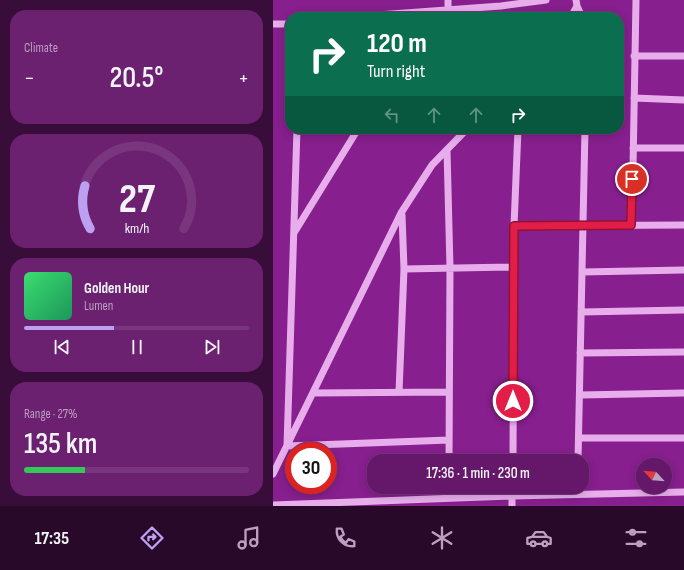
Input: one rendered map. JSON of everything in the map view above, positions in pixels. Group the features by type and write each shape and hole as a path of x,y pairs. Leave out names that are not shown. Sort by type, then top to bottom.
{"street":[{"path":"448,0 448,10"},
{"path":"420,12 501,3 546,0"},
{"path":"631,225 635,0"},
{"path":"273,24 285,24"},
{"path":"635,56 684,56"},
{"path":"634,98 684,100"},
{"path":"287,442 297,134"},
{"path":"293,234 355,134"},
{"path":"289,442 401,213 432,165 462,134"},
{"path":"513,454 514,226 518,134"},
{"path":"579,454 581,272 585,134"},
{"path":"633,148 684,148"},
{"path":"447,150 450,268 449,454"},
{"path":"399,392 404,269 401,213"},
{"path":"514,226 684,225"},
{"path":"404,269 514,267"},
{"path":"581,272 684,270"},
{"path":"581,312 684,310"},
{"path":"580,353 684,352"},
{"path":"313,393 449,392"},
{"path":"579,395 684,393"},
{"path":"579,438 684,438"},
{"path":"337,444 449,440"},
{"path":"273,474 285,450"},
{"path":"589,491 684,492"},
{"path":"448,494 448,498"},
{"path":"273,505 538,494"},
{"path":"512,496 512,506"}],"route":[{"path":"513,401 514,226 631,225 632,179"}]}
